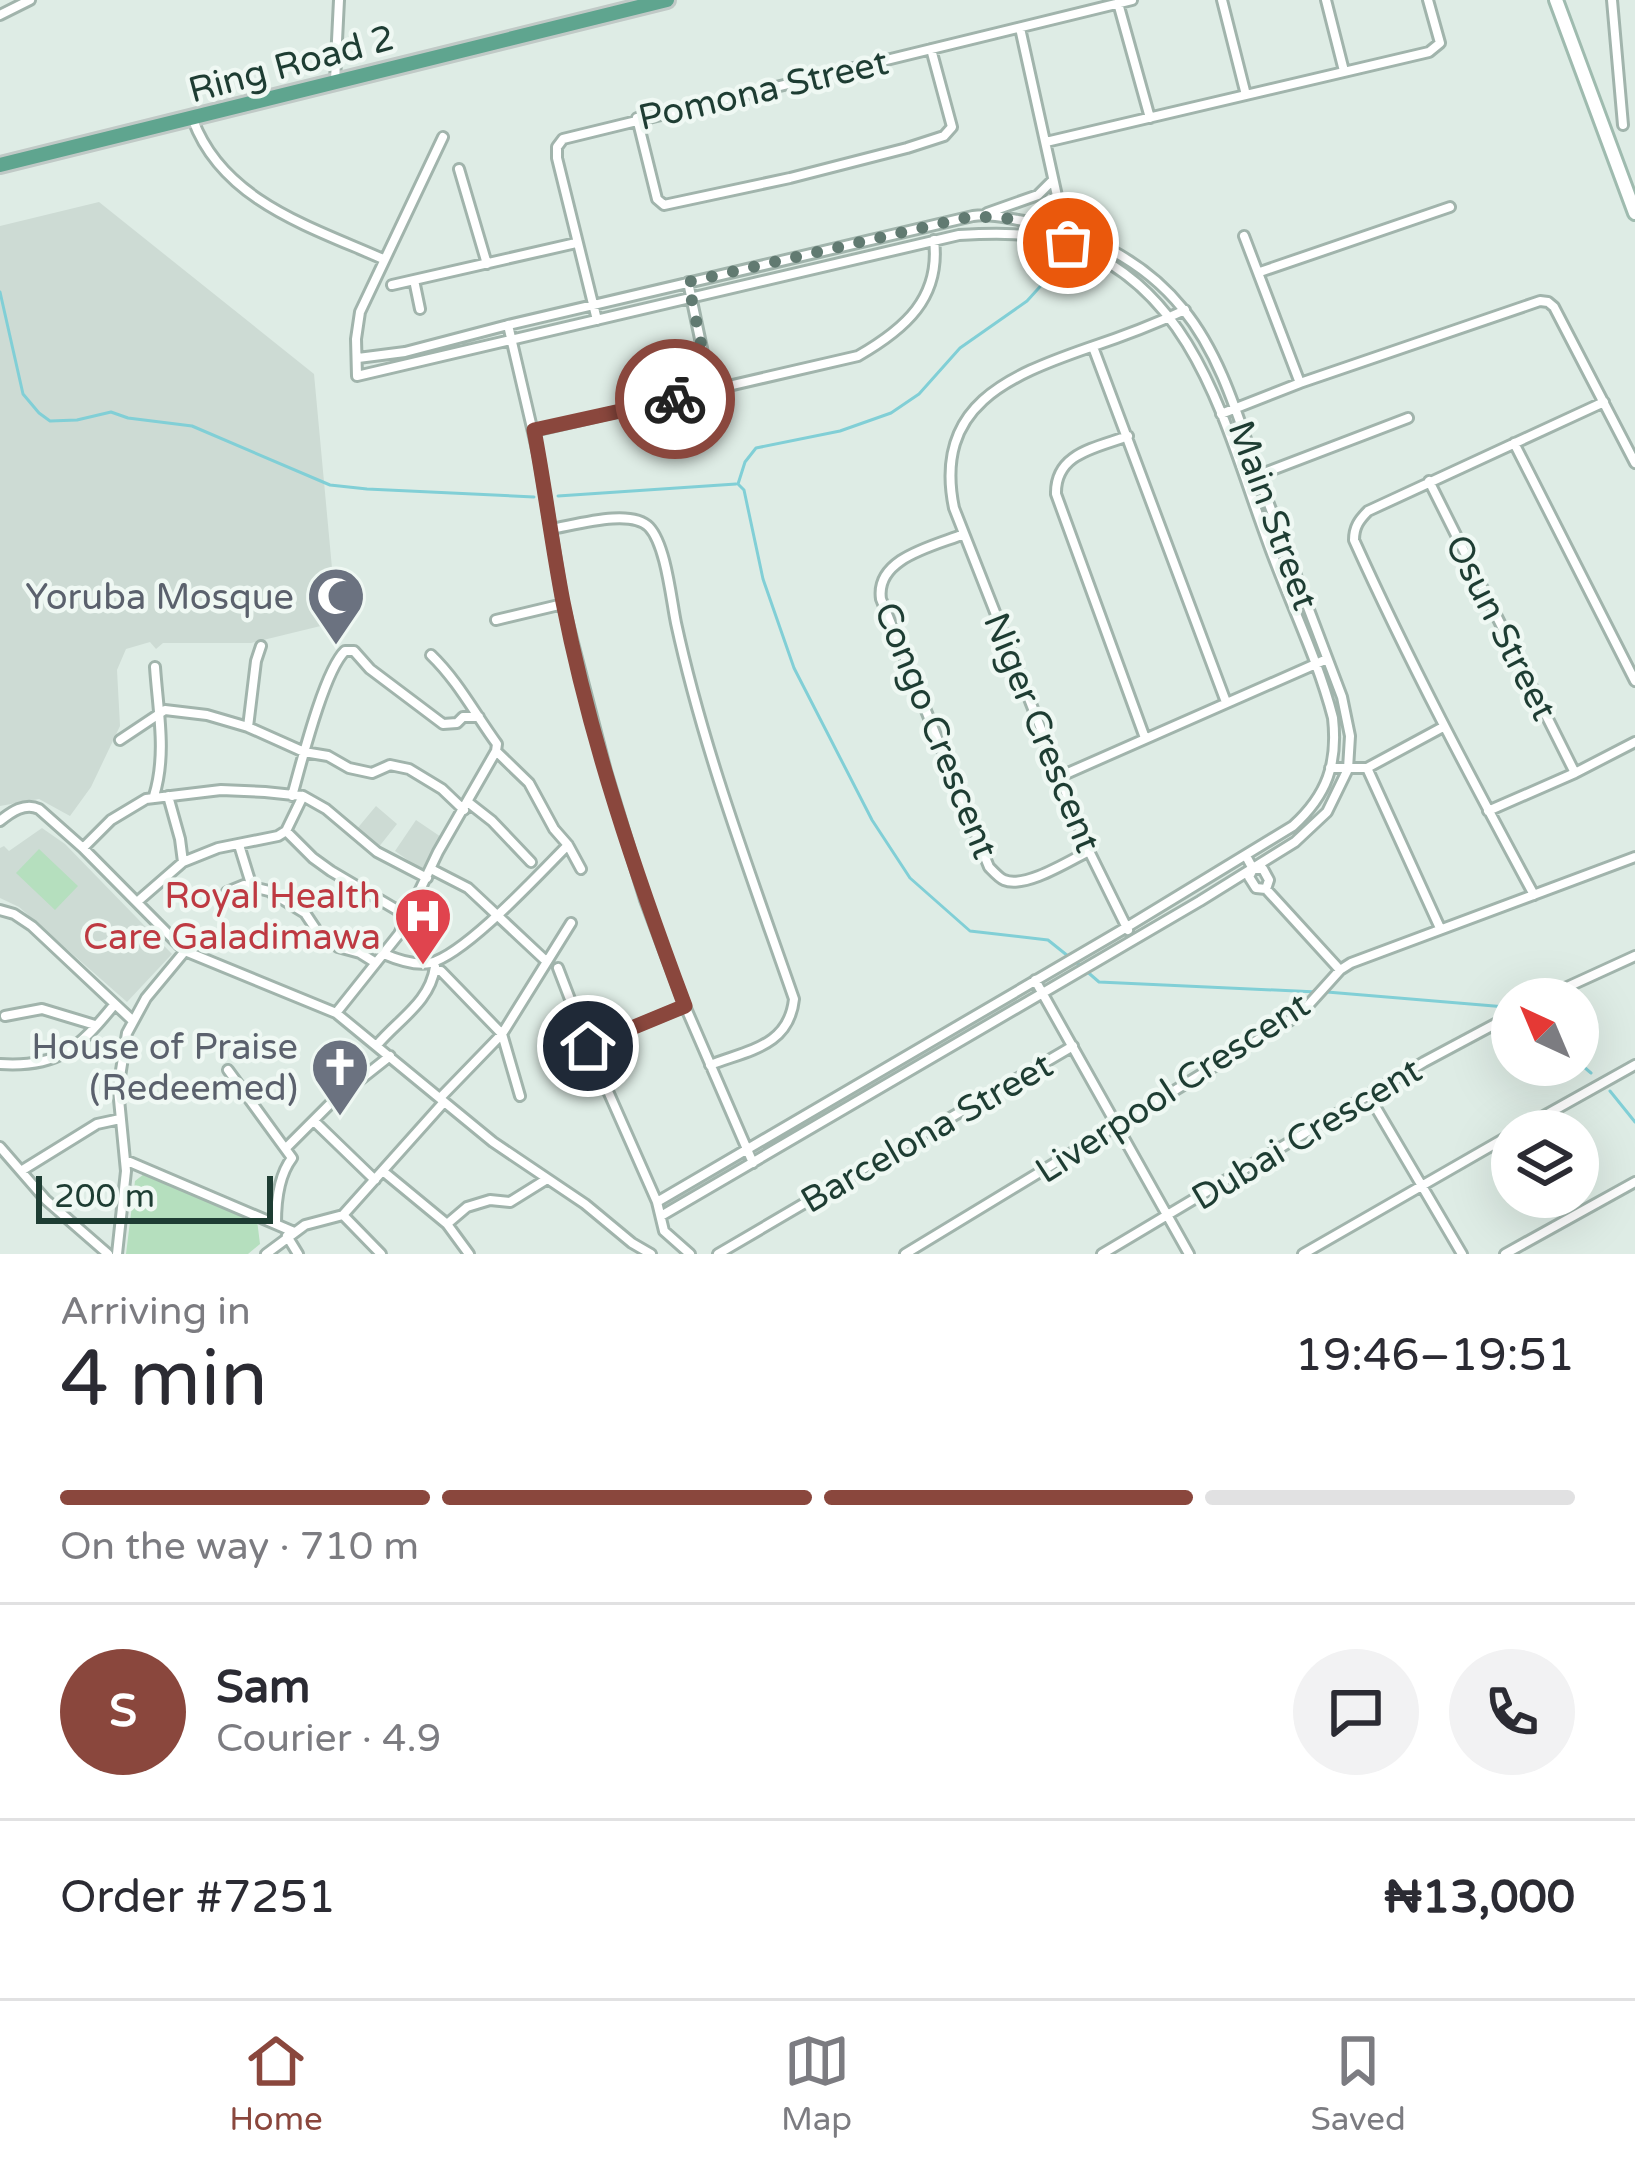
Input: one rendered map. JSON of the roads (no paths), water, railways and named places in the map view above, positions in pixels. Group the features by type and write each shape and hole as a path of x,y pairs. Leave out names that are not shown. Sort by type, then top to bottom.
{"main road":[{"name":"Ring Road 2","path":"0,165 667,0"}],"street":[{"path":"0,15 29,0"},
{"path":"335,82 339,0"},
{"name":"Pomona Street","path":"597,320 557,158 563,139 1132,0"},
{"path":"1222,0 1246,95"},
{"path":"1326,0 1344,71"},
{"path":"1046,142 1429,52 1440,43 1428,0"},
{"path":"1556,0 1635,212"},
{"path":"1612,0 1623,125"},
{"path":"1118,3 1150,118"},
{"path":"1020,28 1068,243"},
{"path":"637,118 657,199 664,205 790,178 947,134 952,127 931,49"},
{"path":"193,120 218,165 257,200 383,259"},
{"path":"358,358 360,312 443,137"},
{"path":"459,169 488,264"},
{"path":"982,214 1038,195 1054,179"},
{"path":"1050,240 1059,205"},
{"path":"1260,272 1450,207"},
{"name":"Main Street","path":"1330,768 1333,718 1204,370 1171,317 1124,274 1068,243 990,233 959,235 357,376 358,358 405,352 982,214 1069,231 1127,259 1154,279 1185,310 1210,348 1347,716 1348,769"},
{"path":"1244,236 1300,383"},
{"path":"534,430 858,356 927,297 934,276 934,240"},
{"path":"392,285 576,243"},
{"path":"414,280 420,309"},
{"path":"688,282 711,391"},
{"path":"1221,414 1300,383 1548,302 1635,463"},
{"name":"Niger Crescent","path":"1133,940 1089,851 964,534 954,508 950,475 957,442 990,392 1020,373 1185,310"},
{"path":"508,325 534,430 563,604 606,771 645,900 753,1163"},
{"path":"464,336 468,351"},
{"path":"1093,346 1226,702"},
{"path":"405,352 408,364"},
{"path":"1534,895 1443,727 1354,540 1358,521 1368,511 1604,402"},
{"path":"1259,476 1408,418"},
{"path":"1127,436 1070,458 1059,470 1055,494 1145,739"},
{"path":"1514,442 1635,682"},
{"name":"Osun Street","path":"1429,481 1575,773"},
{"path":"551,529 625,518 641,521 654,536 712,760 794,999 792,1017 774,1040 710,1065"},
{"name":"Congo Crescent","path":"964,534 890,568 880,582 880,599 988,867 1001,880 1018,882 1089,851"},
{"path":"496,620 563,604"},
{"path":"248,727 260,646"},
{"path":"137,902 183,862 286,831 298,796 304,752 337,658 349,650 443,724 479,717"},
{"path":"336,1013 409,916 496,752 497,744 449,672 431,655"},
{"path":"1061,776 1327,659"},
{"path":"154,797 162,751 155,667"},
{"path":"120,740 165,710 191,712 248,727 350,768 373,772 390,765 409,769 492,821 537,867"},
{"path":"657,1202 1271,842 1305,815 1324,790 1330,768 1366,768 1443,727"},
{"path":"1488,811 1635,742"},
{"path":"496,752 529,783 581,869"},
{"path":"1366,768 1440,928"},
{"path":"661,1216 1294,842 1320,821 1348,769"},
{"path":"83,848 111,820 154,797 221,790 298,796 326,809 377,852 468,888 546,961"},
{"path":"168,796 183,862"},
{"path":"0,821 33,806 83,848 185,951 336,1013 493,1142 650,1254"},
{"path":"286,831 331,871 409,916"},
{"path":"239,845 252,887"},
{"path":"377,1045 421,1002 437,968 453,950 497,913 537,867 568,845"},
{"path":"1246,856 1256,888 1266,889 1340,970"},
{"name":"Liverpool Crescent","path":"905,1254 1303,1011 1351,963 1635,857"},
{"path":"227,892 241,886 269,891 296,906 338,947 376,963"},
{"path":"0,910 23,919 132,1020"},
{"path":"266,1254 314,1222 343,1214 384,1172 502,1034 571,922"},
{"path":"117,1254 125,1193 118,1089 121,1064 132,1020 185,951"},
{"path":"384,954 437,968 502,1034 520,1096"},
{"path":"1587,978 1635,956"},
{"path":"558,968 657,1202 664,1231 690,1254"},
{"path":"1035,980 1189,1254"},
{"path":"0,1064 51,1061 63,1055 114,1004"},
{"path":"588,1046 685,1006"},
{"path":"5,1016 42,1009 97,1025"},
{"name":"Dubai Crescent","path":"1102,1254 1491,1026"},
{"name":"Barcelona Street","path":"718,1254 1072,1046"},
{"path":"286,1147 333,1101 390,1056"},
{"path":"1554,1110 1635,1065"},
{"path":"228,1070 292,1158 280,1184 276,1223"},
{"path":"1369,1096 1462,1254"},
{"path":"22,1171 97,1124 120,1119"},
{"path":"314,1120 375,1180"},
{"path":"1303,1254 1491,1145"},
{"path":"0,1147 46,1201 108,1254"},
{"path":"125,1160 276,1223 291,1234 298,1254"},
{"path":"384,1172 447,1224 469,1254"},
{"path":"447,1224 467,1207 490,1200 510,1202 547,1179"},
{"path":"1505,1254 1635,1182"},
{"path":"343,1214 381,1254"}],"waterway":[{"path":"1066,258 1027,301 960,348 919,394 891,413 840,431 756,448 738,484 744,490 763,579 794,668 872,820 910,878 970,931 1048,940 1068,956"},
{"path":"0,292 23,394 50,421 111,412 192,426 330,485 534,497"},
{"path":"558,496 736,484"},
{"path":"1076,962 1099,982 1317,992"},
{"path":"1327,992 1491,1006"},
{"path":"1610,1091 1635,1122"}],"place":[{"name":"Yoruba Mosque","path":"336,647"},
{"name":"Royal Health Care Galadimawa","path":"423,967"},
{"name":"House of Praise (Redeemed)","path":"340,1118"}]}
